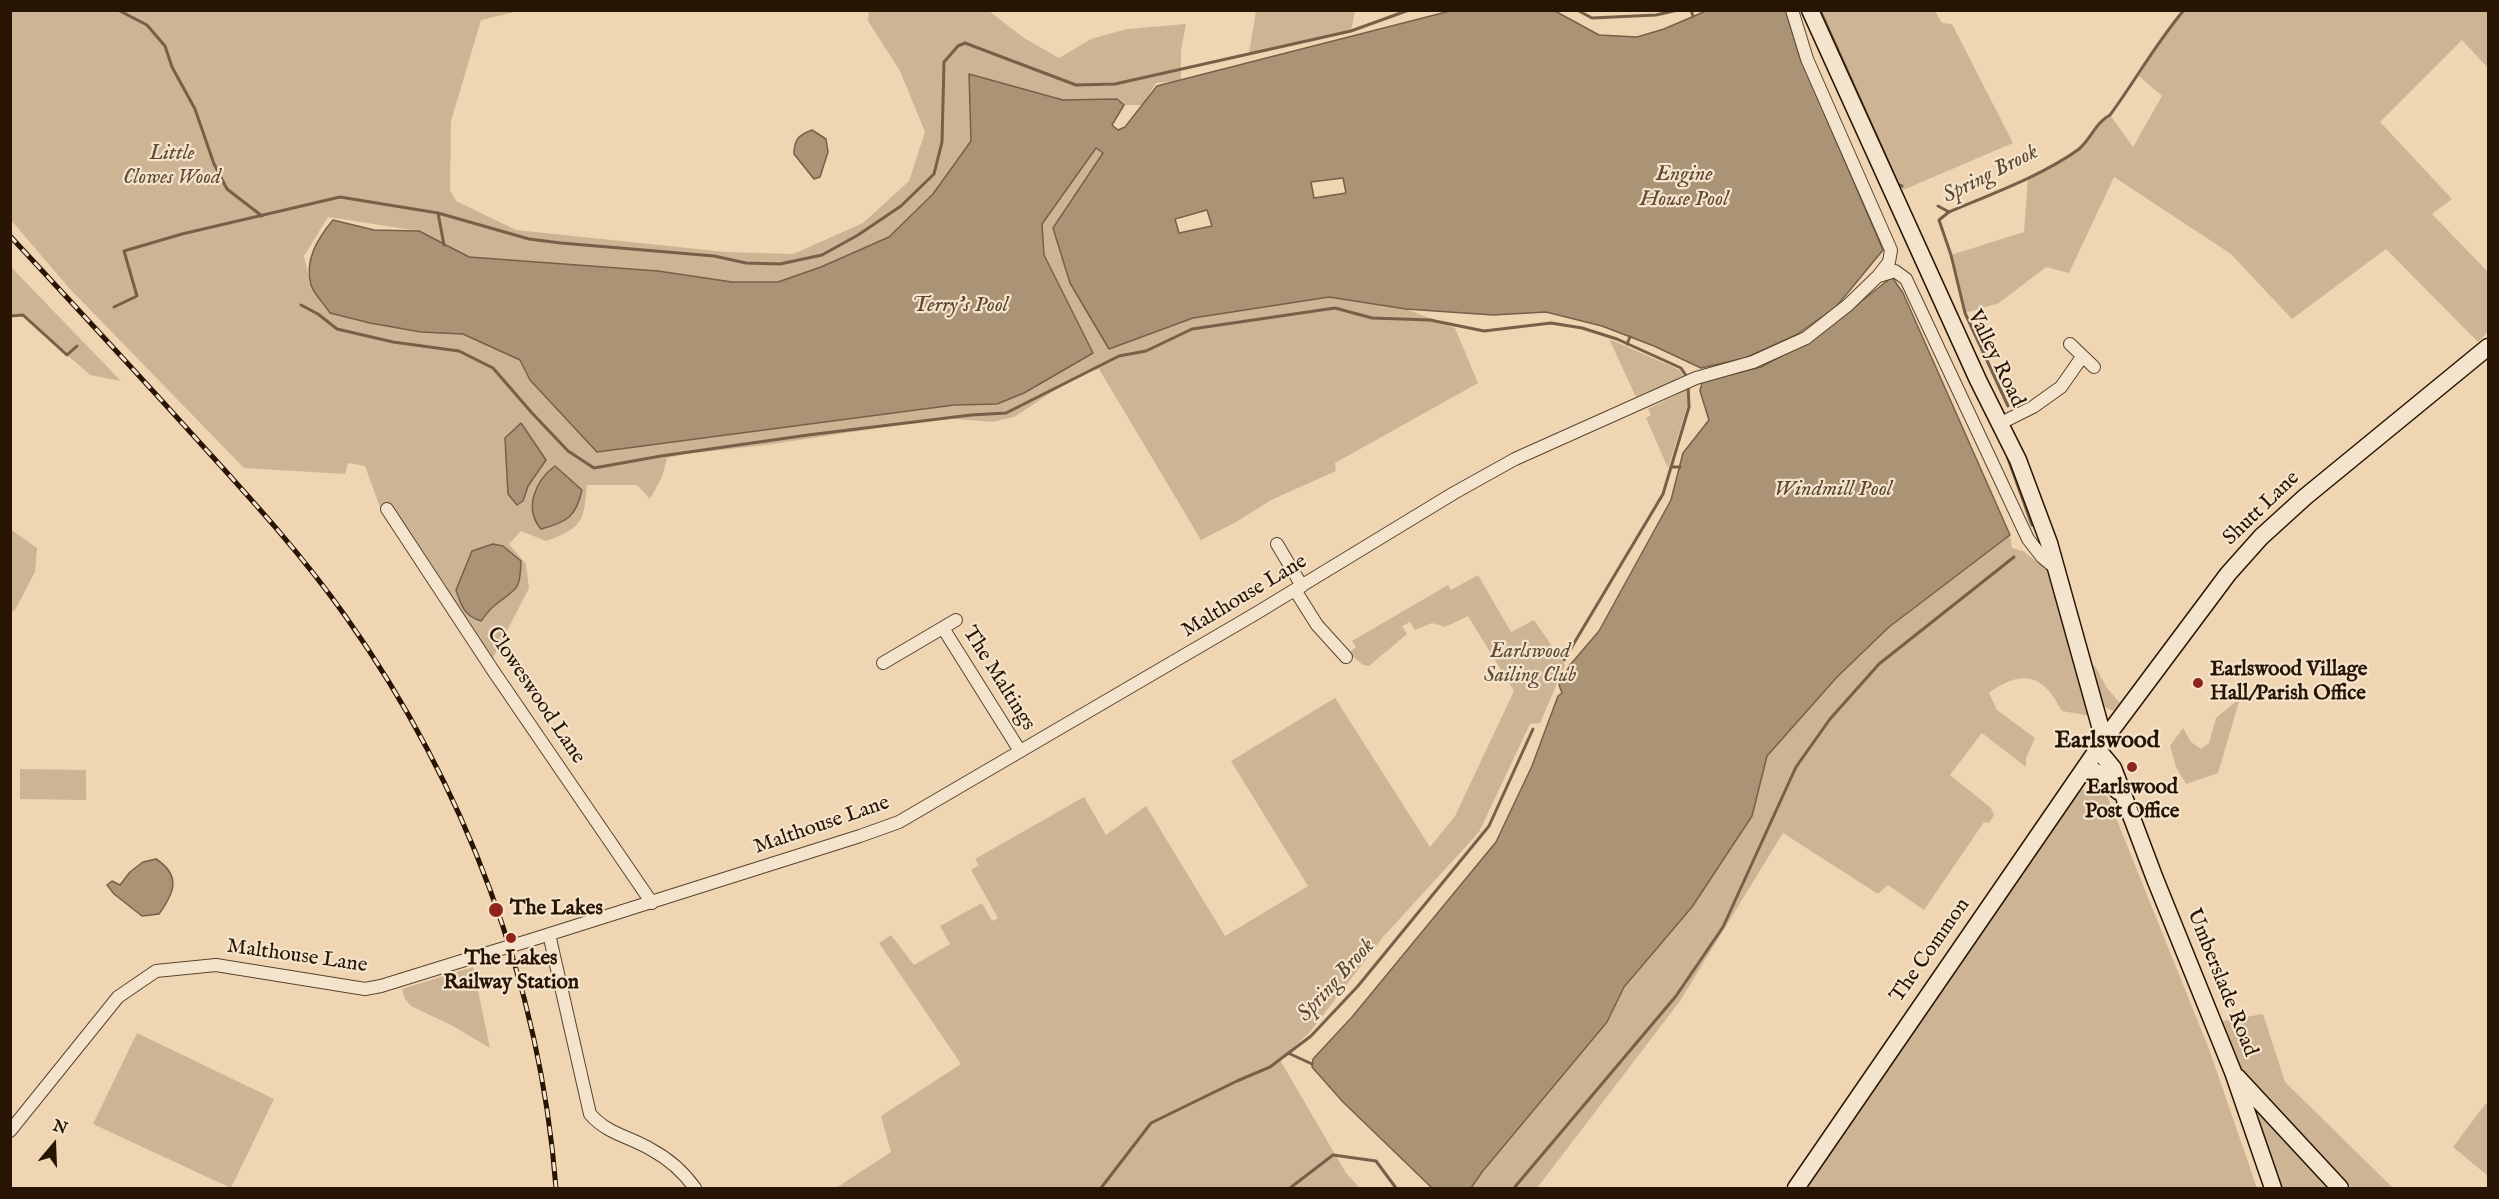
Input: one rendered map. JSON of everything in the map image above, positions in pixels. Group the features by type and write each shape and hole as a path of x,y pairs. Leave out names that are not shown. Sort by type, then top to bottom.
{"street":[{"path":"1792,10 1807,59 1888,240 1891,257 1878,276"},
{"name":"Valley Road","path":"1810,10 1973,370 2001,423 2035,505 2055,567 2101,745"},
{"path":"1878,276 1895,271 1906,279 2028,540 2042,557 2055,567"},
{"name":"Malthouse Lane","path":"10,1131 118,997 156,971 216,964 365,989 381,986 652,903 899,822 1515,459 1696,378 1753,362 1806,338 1830,320 1878,276"},
{"path":"2070,344 2094,367"},
{"name":"Shutt Lane","path":"2101,745 2206,601 2261,537 2350,458 2482,355 2488,347"},
{"path":"2001,423 2033,407 2061,387 2082,357"},
{"name":"Cloweswood Lane","path":"387,509 494,672 652,903"},
{"path":"1277,544 1317,624 1346,657"},
{"name":"The Maltings","path":"883,663 956,620"},
{"name":"The Maltings","path":"943,628 1020,751"},
{"name":"The Common","path":"1797,1188 2101,745"},
{"name":"Umberslade Road","path":"2101,745 2113,768 2233,1072 2273,1188"},
{"name":"Umberslade Road","path":"2086,766 2106,778 2123,796"},
{"path":"549,934 590,1114 611,1132 653,1150 673,1164 695,1188"},
{"path":"2233,1072 2340,1188"}],"green space":[{"path":"1256,10 1355,11 1351,31 1249,53"},
{"name":"Little Clowes Wood","path":"10,11 519,11 481,20 451,121 450,190 456,201 516,230 726,252 793,254 863,223 909,181 925,132 900,71 868,21 869,11 989,11 1024,38 1059,58 1091,39 1127,29 1186,24 1181,51 1181,81 1156,83 1142,105 1124,105 1117,99 1063,100 969,74 971,141 933,194 889,237 821,267 778,282 732,282 658,271 469,257 419,231 328,217 304,256 310,283 330,313 421,332 463,334 520,360 530,380 598,452 954,405 997,404 1024,393 1092,353 1044,255 1042,224 1096,148 1103,153 1053,228 1109,349 1193,318 1329,297 1406,309 1455,328 1478,383 1335,463 1336,471 1271,500 1201,540 1099,369 1088,372 1052,392 1014,417 992,422 944,418 667,458 662,477 650,499 637,485 587,485 582,516 574,527 546,541 521,531 509,544 526,564 529,588 492,660 392,509 382,513 365,466 348,463 345,474 244,468 69,288 11,220"},
{"path":"1819,11 1935,11 1942,23 1952,24 2013,143 1903,190"},
{"path":"2184,11 2488,11 2488,68 2462,40 2380,122 2452,199 2432,214 2488,272 2488,332 2478,342 2386,249 2292,319 2231,254 2114,177 2069,273 2046,267 1999,303 1965,313 1951,255 2024,232 2028,178 2080,148 2103,118 2110,115 2133,147 2162,96 2139,76 2157,45"},
{"path":"11,267 121,381 90,375 23,316 11,316"},
{"path":"1609,339 1680,370 1684,377 1636,397"},
{"path":"1688,389 1687,407 1668,468 1646,418 1651,415 1648,409"},
{"path":"10,529 37,548 35,572 15,610 11,612"},
{"path":"2010,535 2012,548 2023,551 2046,569 2091,716 2062,711 2048,689 2031,679 2009,681 1989,693 1997,710 2035,738 2026,758 2026,767 1982,733 1950,775 1991,808 1994,815 1989,823 1984,822 1924,910 1888,885 1878,894 1783,833 1680,1001 1537,1188 1471,1188 1607,1022 1624,987 1692,907 1751,818 1767,756 1837,677 1889,627"},
{"name":"Earlswood Sailing Club","path":"1478,575 1511,632 1534,620 1565,665 1540,723 1530,724 1479,832 1383,937 1310,1032 1280,1060 1346,1173 1360,1188 836,1188 891,1152 881,1116 961,1064 879,943 891,935 914,965 950,944 940,926 982,903 992,921 998,918 971,870 979,865 975,859 1084,797 1106,835 1146,806 1225,936 1308,886 1231,761 1335,698 1430,847 1455,816 1514,691 1468,616 1445,627 1432,623 1415,630 1410,622 1402,626 1407,634 1369,666 1363,665 1349,653 1356,647 1352,641 1448,585 1451,590"},
{"path":"2095,666 2107,688 2120,703 2113,711 2101,705 2087,667"},
{"path":"2240,698 2218,773 2186,784 2176,767 2170,746 2183,728 2191,742 2201,749 2209,743 2216,718"},
{"path":"20,769 86,770 86,800 20,799"},
{"path":"2101,789 2108,798 2209,1049 2257,1188 1805,1188 2077,790"},
{"path":"473,967 490,1048 453,1026 411,1006 405,999 402,989"},
{"path":"2263,1014 2285,1082 2393,1188 2352,1188 2241,1070 2218,1022"},
{"path":"137,1033 274,1099 231,1188 93,1124"},
{"path":"2486,1103 2488,1104 2488,1176 2453,1147"},
{"path":"2258,1105 2329,1188 2279,1188 2252,1108"}],"water":[{"name":"Engine House Pool","path":"1454,10 1555,11 1599,35 1637,37 1664,29 1706,11 1786,11 1799,55 1883,250 1836,307 1796,335 1745,358 1701,368 1654,346 1602,326 1546,312 1493,315 1406,309 1329,297 1193,318 1109,349 1070,283 1053,228 1103,153 1096,148 1042,224 1044,255 1093,353 1024,393 997,404 954,405 597,452 530,380 520,360 463,334 421,332 330,313 311,285 309,267 311,258 322,234 333,220 374,230 419,231 469,257 658,271 732,282 778,282 821,267 889,237 933,194 971,141 969,74 1063,100 1117,99 1124,105 1112,125 1118,130 1125,127 1157,86","holes":["1343,178 1346,193 1314,198 1311,182","1207,210 1212,226 1179,233 1175,219"]},
{"path":"812,130 826,139 828,152 820,177 814,179 794,154 798,138"},
{"name":"Windmill Pool","path":"1892,277 1903,293 2010,535 1889,627 1837,677 1767,756 1752,816 1692,907 1624,987 1607,1022 1471,1188 1432,1188 1343,1102 1312,1067 1313,1059 1352,1017 1496,842 1532,766 1558,696 1562,693 1559,685 1570,665 1599,631 1671,500 1683,453 1709,420 1700,391 1702,382 1761,367 1816,337"},
{"path":"521,423 546,460 528,486 523,501 517,505 508,494 505,438"},
{"path":"555,466 582,490 580,499 573,512 564,521 541,529 533,512 534,495 542,479"},
{"path":"493,544 503,546 521,561 519,579 515,589 492,608 481,621 467,613 456,590 472,551"},
{"path":"156,859 170,872 173,885 169,899 159,914 142,916 114,894 107,885 112,881 120,885 130,872 143,862"}],"waterway":[{"path":"118,10 147,25 165,46 172,67 195,109 214,164 227,189 262,216"},
{"path":"114,307 137,296 124,251 182,234 340,197 438,213 529,239 561,243 714,256 746,263 780,264 822,255 858,235 901,206 934,174 942,142 944,62 958,46 965,43 1076,85 1115,84 1351,31 1409,10"},
{"path":"1577,10 1592,18 1656,15 1678,10"},
{"path":"1691,10 1693,16"},
{"path":"1820,10 1898,184 1902,186"},
{"name":"Spring Brook","path":"2008,406 1965,313 1951,255 1939,220 1949,212 2033,176 2079,149 2101,122 2110,115 2184,10"},
{"path":"1938,206 1949,212"},
{"path":"438,213 444,245"},
{"path":"301,305 318,314 337,329 393,342 459,351 493,368 568,451 594,468 808,435 971,415 1006,413 1119,356 1146,351 1192,329 1335,308 1372,318 1430,320 1484,331 1551,323 1582,328 1617,339 1681,368 1687,377"},
{"path":"10,316 23,315 67,355 77,346"},
{"path":"1627,344 1630,337"},
{"path":"1564,660 1663,494 1689,407 1688,384"},
{"path":"2006,453 2032,525"},
{"path":"1671,467 1680,467"},
{"path":"1514,1188 1676,996 1723,927 1796,767 1830,719 1879,664 2014,557"},
{"name":"Spring Brook","path":"1101,1188 1151,1123 1270,1067 1311,1036 1358,986 1489,826 1533,729"},
{"path":"1288,1053 1312,1064"},
{"path":"1290,1188 1333,1155 1376,1161 1396,1188"}],"railway":[{"path":"10,236 276,529 330,594 389,681 427,748 461,817 490,889 514,962 533,1036 547,1111 556,1188"}],"place":[{"name":"Earlswood Village Hall/Parish Office","path":"2198,683"},
{"name":"Earlswood Post Office","path":"2132,767"},
{"name":"The Lakes","path":"496,910"},
{"name":"The Lakes Railway Station","path":"511,938"}],"district":[{"name":"Earlswood","path":"2107,742"}],"water label":[{"name":"Terry's Pool","path":"960,306"}]}
